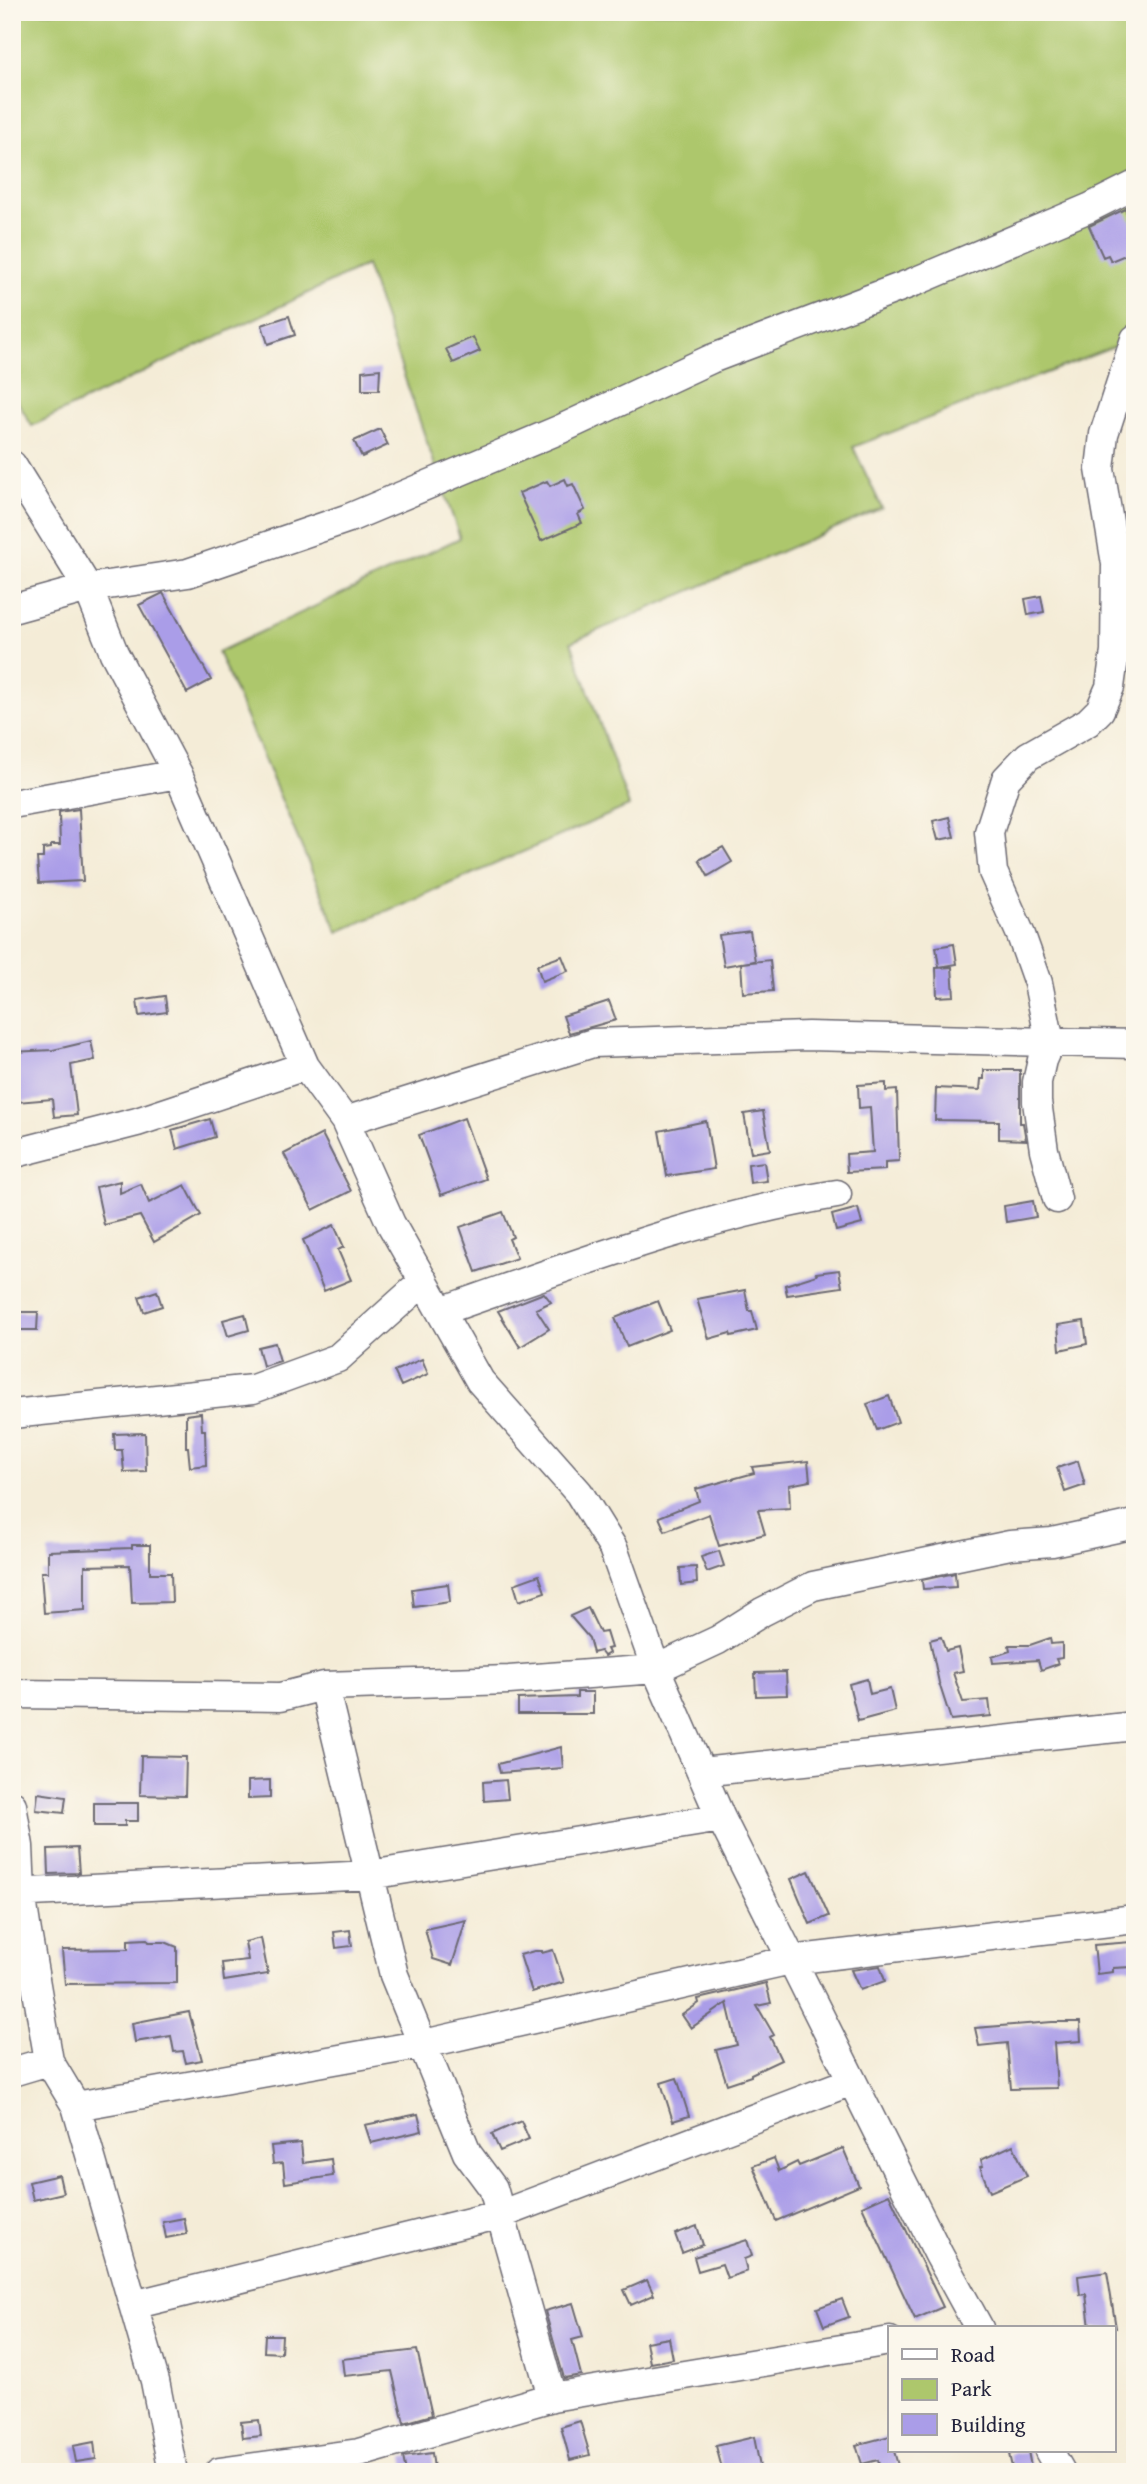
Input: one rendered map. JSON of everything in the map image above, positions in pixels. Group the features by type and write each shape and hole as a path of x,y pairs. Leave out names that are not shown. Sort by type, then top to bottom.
{"street":[{"path":"12,610 88,588 188,573 349,518 561,429 711,359 914,282 1090,208 1135,184"},
{"path":"1058,1199 1044,1150 1037,1102 1037,1082 1050,1042 1038,983 1021,935 993,872 989,832 1006,779 1028,757 1088,722 1100,710 1110,687 1125,565 1100,470 1104,434 1135,340"},
{"path":"12,465 88,588 114,653 178,775 305,1066 345,1121 391,1224 480,1381 579,1493 613,1548 656,1668 721,1818 974,2326"},
{"path":"12,804 178,775"},
{"path":"345,1121 593,1043 808,1037 1135,1044"},
{"path":"12,1154 137,1122 305,1066"},
{"path":"441,1311 636,1243 779,1203 837,1194"},
{"path":"12,1414 253,1390 338,1358 424,1281"},
{"path":"12,1694 280,1697 324,1686 509,1680 656,1668 718,1640 762,1612 813,1586 1010,1545 1052,1542 1135,1524"},
{"path":"324,1686 394,1975 467,2153 493,2188 552,2397"},
{"path":"701,1772 1135,1726"},
{"path":"12,1805 19,1846 17,1893 49,2061 76,2106 155,2381 173,2472"},
{"path":"17,1893 370,1875 721,1818"},
{"path":"76,2106 424,2044 791,1960 1135,1919"},
{"path":"12,2072 49,2061"},
{"path":"133,2305 502,2214 852,2081"},
{"path":"219,2472 359,2453 552,2397 888,2341"},
{"path":"1050,2452 1061,2472"}],"green space":[{"path":"12,12 1135,12 1135,339 853,447 882,508 571,642 629,806 338,932 218,652 460,538 366,265 32,426 12,392"}],"building":[{"path":"1125,209 1135,230 1135,251 1111,261 1108,255 1103,257 1089,226"},
{"path":"289,316 295,335 268,344 262,325"},
{"path":"473,337 480,351 453,363 446,349"},
{"path":"380,369 379,390 362,390 362,371"},
{"path":"380,429 388,445 362,457 354,441"},
{"path":"565,479 568,486 573,484 585,510 578,514 582,523 541,541 519,493 547,481 550,486"},
{"path":"163,593 211,680 187,693 139,605"},
{"path":"1041,596 1044,612 1028,615 1025,599"},
{"path":"79,809 83,881 39,883 37,858 43,858 43,849 60,845 59,812"},
{"path":"949,817 954,837 938,840 933,821"},
{"path":"723,847 732,862 708,876 699,860"},
{"path":"750,931 755,961 742,963 770,960 773,991 743,993 741,963 724,966 719,935"},
{"path":"954,944 957,964 939,967 936,947"},
{"path":"562,956 568,971 542,981 537,965"},
{"path":"952,967 954,996 937,997 936,968"},
{"path":"165,996 167,1012 139,1016 137,1000"},
{"path":"609,1001 616,1020 569,1033 563,1016"},
{"path":"91,1041 95,1060 71,1065 77,1115 54,1117 52,1099 17,1102 12,1052 53,1050"},
{"path":"984,1070 1020,1070 1020,1123 1023,1123 1026,1140 999,1139 999,1121 935,1120 936,1088 980,1090"},
{"path":"886,1083 886,1091 897,1090 899,1161 885,1162 885,1170 847,1172 846,1154 873,1152 870,1107 859,1108 858,1085"},
{"path":"763,1111 770,1150 751,1153 744,1114"},
{"path":"464,1118 486,1179 441,1195 419,1135"},
{"path":"210,1119 215,1137 177,1149 172,1130"},
{"path":"706,1121 714,1169 667,1176 659,1131"},
{"path":"322,1134 351,1191 313,1210 284,1154"},
{"path":"764,1162 767,1181 750,1183 748,1164"},
{"path":"120,1181 120,1193 141,1184 149,1203 185,1185 201,1215 154,1242 140,1216 104,1225 96,1187"},
{"path":"1033,1201 1036,1217 1006,1222 1004,1206"},
{"path":"858,1208 862,1224 836,1231 832,1215"},
{"path":"503,1212 513,1237 509,1239 517,1258 476,1272 460,1227"},
{"path":"334,1225 344,1247 338,1250 351,1280 324,1291 303,1240"},
{"path":"839,1270 842,1287 787,1295 785,1285 817,1275 816,1273"},
{"path":"745,1290 749,1311 752,1311 757,1330 709,1339 697,1299"},
{"path":"157,1291 162,1306 144,1312 139,1297"},
{"path":"544,1293 551,1302 536,1309 549,1329 520,1347 498,1311"},
{"path":"658,1301 670,1330 627,1347 615,1318"},
{"path":"12,1312 38,1312 37,1330 12,1330"},
{"path":"245,1314 249,1330 228,1336 223,1320"},
{"path":"1084,1321 1087,1344 1060,1350 1058,1325"},
{"path":"275,1343 280,1361 263,1366 258,1347"},
{"path":"422,1359 428,1374 401,1386 394,1371"},
{"path":"889,1396 898,1422 877,1430 867,1404"},
{"path":"201,1413 202,1430 205,1430 206,1465 190,1467 186,1447 186,1415"},
{"path":"145,1433 146,1471 124,1472 122,1450 115,1450 114,1434"},
{"path":"808,1461 810,1481 789,1485 790,1508 758,1510 765,1534 719,1546 709,1514 665,1531 659,1517 699,1501 696,1489 754,1473 752,1467"},
{"path":"1078,1461 1085,1485 1065,1492 1057,1468"},
{"path":"132,1545 150,1545 150,1573 171,1573 172,1602 132,1603 130,1565 85,1566 85,1610 44,1613 41,1572 48,1572 48,1551 132,1548"},
{"path":"719,1551 724,1566 707,1572 701,1557"},
{"path":"696,1567 697,1583 681,1585 680,1568"},
{"path":"955,1573 956,1587 923,1589 922,1580"},
{"path":"539,1575 545,1592 519,1601 514,1584"},
{"path":"448,1584 450,1602 414,1607 412,1589"},
{"path":"588,1608 600,1633 606,1632 611,1648 607,1649 609,1653 604,1656 600,1651 593,1653 589,1638 570,1616"},
{"path":"941,1637 946,1651 958,1648 963,1671 953,1673 963,1702 989,1700 991,1716 951,1720 939,1683 930,1640"},
{"path":"1050,1638 1051,1644 1062,1643 1062,1658 1056,1659 1058,1664 1041,1670 1038,1660 993,1663 992,1657 1010,1651 1009,1645 1030,1645"},
{"path":"786,1672 787,1695 756,1696 755,1673"},
{"path":"867,1679 870,1694 890,1689 895,1711 858,1721 849,1684"},
{"path":"577,1692 593,1692 593,1714 518,1714 518,1699 577,1697"},
{"path":"561,1747 563,1768 500,1773 498,1764"},
{"path":"141,1756 186,1757 185,1796 140,1795"},
{"path":"270,1780 270,1798 248,1799 248,1781"},
{"path":"506,1780 508,1799 484,1801 483,1782"},
{"path":"38,1793 66,1797 64,1813 36,1810"},
{"path":"94,1803 138,1803 138,1821 125,1821 125,1826 94,1826"},
{"path":"77,1848 79,1873 49,1874 48,1849"},
{"path":"809,1871 829,1916 810,1924 791,1879"},
{"path":"466,1920 452,1965 433,1959 425,1929"},
{"path":"350,1930 352,1946 336,1948 334,1932"},
{"path":"261,1938 268,1974 224,1981 222,1963 248,1960 245,1942"},
{"path":"147,1939 149,1942 165,1942 177,1947 177,1983 65,1984 62,1950 128,1949 128,1940"},
{"path":"1131,1942 1132,1967 1113,1968 1113,1972 1097,1974 1094,1945"},
{"path":"553,1950 564,1982 532,1992 520,1955"},
{"path":"880,1966 885,1981 860,1990 851,1970"},
{"path":"766,1983 771,2003 757,2006 774,2035 770,2037 781,2060 751,2076 727,2084 716,2050 737,2045 727,2003 691,2028 682,2015 699,2003 698,1999"},
{"path":"189,2012 202,2060 186,2063 183,2051 174,2052 171,2036 135,2042 132,2023"},
{"path":"1080,2022 1081,2041 1054,2043 1057,2088 1011,2089 1007,2043 979,2046 975,2028"},
{"path":"677,2078 689,2116 673,2121 661,2083"},
{"path":"418,2114 422,2131 371,2143 365,2125"},
{"path":"521,2121 529,2139 500,2151 492,2134"},
{"path":"301,2143 303,2163 331,2159 333,2176 285,2183 283,2163 273,2164 271,2146"},
{"path":"1013,2145 1027,2176 990,2192 980,2167 983,2166 981,2160"},
{"path":"843,2148 859,2186 776,2221 753,2166 774,2158 779,2171 797,2162 799,2166"},
{"path":"59,2175 63,2193 33,2200 29,2182"},
{"path":"889,2194 943,2307 915,2319 862,2206"},
{"path":"184,2218 187,2234 166,2238 163,2222"},
{"path":"697,2226 703,2245 682,2253 675,2234"},
{"path":"747,2240 752,2256 744,2259 747,2271 727,2278 722,2264 698,2271 694,2257"},
{"path":"1107,2272 1116,2326 1090,2326 1086,2294 1080,2295 1078,2276"},
{"path":"647,2280 654,2295 631,2305 624,2290"},
{"path":"842,2299 849,2317 824,2326 817,2308"},
{"path":"573,2303 583,2337 572,2340 581,2375 564,2378 545,2311"},
{"path":"265,2335 282,2335 281,2353 264,2352"},
{"path":"669,2338 673,2359 650,2363 646,2342"},
{"path":"417,2350 432,2415 404,2423 392,2371 344,2376 342,2359"},
{"path":"259,2420 261,2436 243,2438 241,2422"},
{"path":"580,2421 590,2455 570,2460 561,2427"},
{"path":"754,2437 761,2472 723,2472 716,2446"},
{"path":"888,2437 888,2452 894,2452 899,2469 881,2472 878,2460 862,2464 856,2445"},
{"path":"94,2442 96,2459 76,2462 73,2446"},
{"path":"1028,2452 1032,2472 1013,2472 1009,2454"},
{"path":"432,2453 434,2469 406,2472 403,2457"}]}
